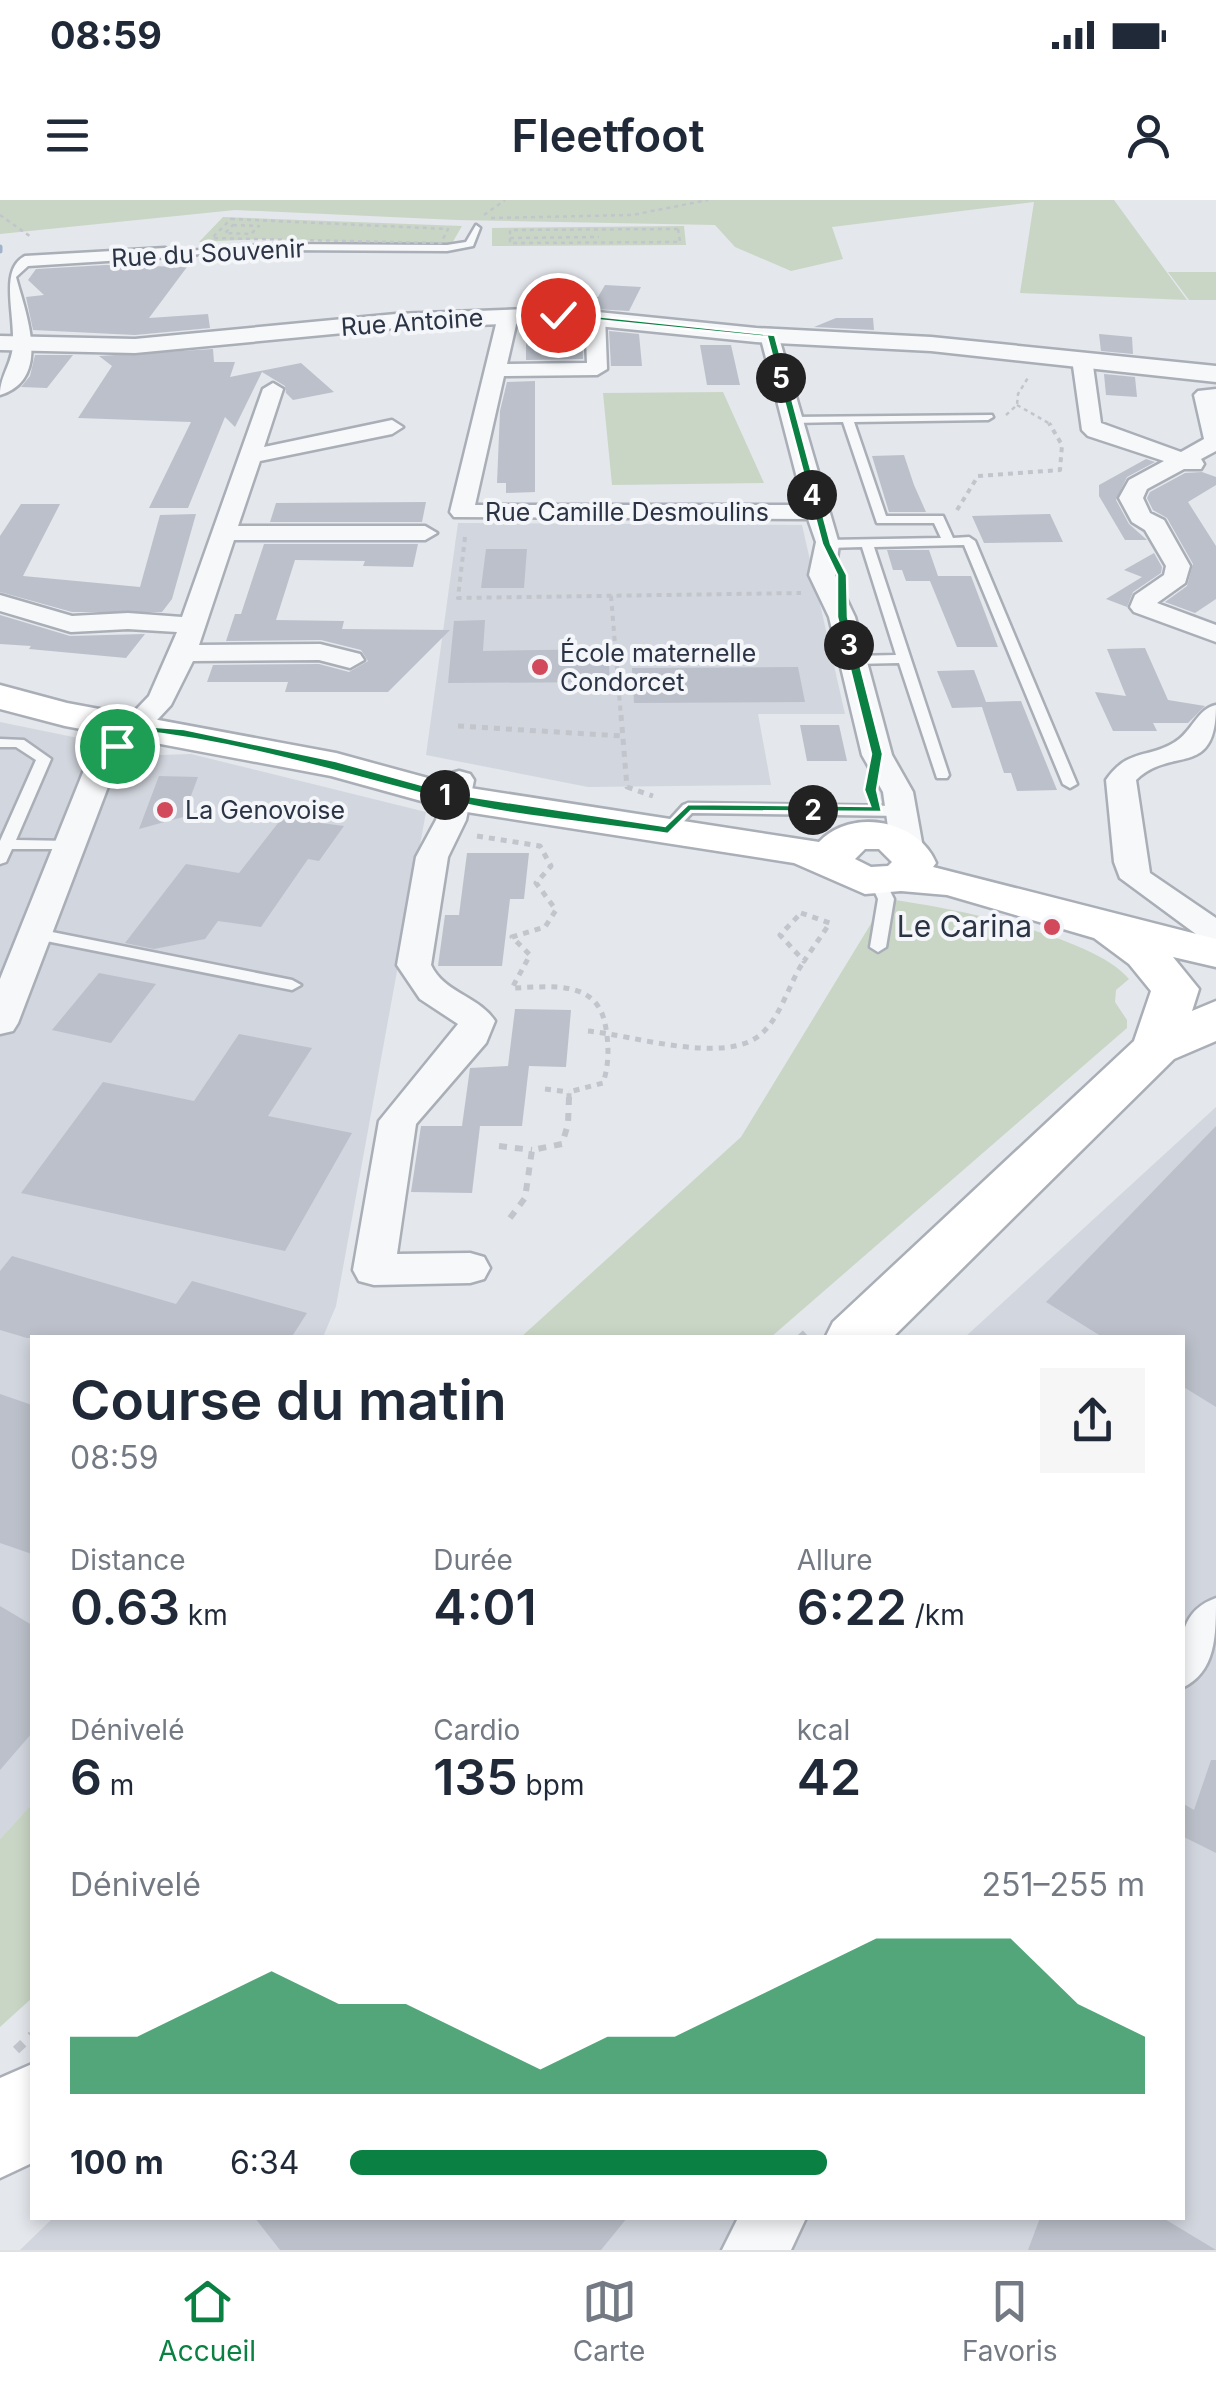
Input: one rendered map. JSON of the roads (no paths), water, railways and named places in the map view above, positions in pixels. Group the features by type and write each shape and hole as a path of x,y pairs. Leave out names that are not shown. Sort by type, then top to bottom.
{"main road":[{"path":"0,682 184,733 336,764 454,799 676,820"},
{"path":"0,697 141,721"},
{"path":"454,799 676,820 805,852 876,851 950,882 1131,911 1214,943 1190,966 1175,990 1156,1048"},
{"path":"1131,911 1145,954 1175,990"},
{"path":"857,1335 1156,1048 1204,1027 1216,1017"},
{"path":"0,2136 30,2107"}],"street":[{"name":"Rue du Souvenir","path":"13,344 7,277 12,267 25,261 165,253"},
{"name":"Rue Camille Desmoulins","path":"508,316 462,512 817,512"},
{"name":"Rue Antoine","path":"13,344 135,346 396,322 596,316 770,335 931,344 1216,374"},
{"path":"496,370 597,370 596,316"},
{"path":"770,335 826,544 822,575 842,617 877,754 898,792 876,851"},
{"path":"0,390 16,372 13,344"},
{"path":"1082,359 1090,425 1096,431 1216,472"},
{"path":"0,1023 104,760 161,699 183,653 221,533 274,390"},
{"path":"1216,395 1205,395 1216,438 1213,446 1137,485 1131,498 1140,517 1155,525 1178,566 1176,578 1144,600 1144,607 1216,634"},
{"path":"248,458 392,427"},
{"path":"221,533 425,533"},
{"path":"0,603 70,624 128,621 192,625"},
{"path":"183,653 320,652 350,660"},
{"path":"1214,943 1131,911 1136,878 1130,862 1121,780 1127,768 1174,755 1192,745 1216,713"},
{"path":"454,799 432,858 414,965 419,980 434,994 477,1021 473,1036 398,1121 374,1270 470,1268"},
{"path":"1185,1661 1216,1620"},
{"path":"754,2250 774,2220"}],"lane":[{"name":"Rue du Souvenir","path":"165,253 278,247 447,248 470,244 478,223"},
{"path":"792,420 988,418"},
{"path":"847,419 888,543"},
{"path":"880,518 938,519 948,542"},
{"path":"826,544 969,542 1070,784"},
{"path":"867,543 942,775"},
{"path":"853,660 904,659"},
{"path":"0,742 20,743 44,759 3,852 72,846"},
{"path":"560,812 876,851"},
{"path":"676,820 876,851"},
{"path":"876,851 886,899 878,947"},
{"path":"37,934 292,986"}],"place":[{"name":"École maternelle Condorcet","path":"540,667"},
{"name":"La Genovoise","path":"165,810"},
{"name":"Le Carina","path":"1052,927"}]}
